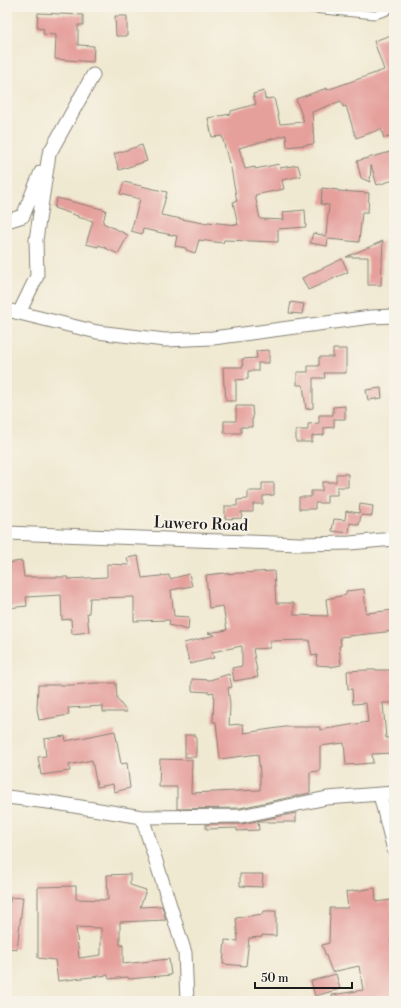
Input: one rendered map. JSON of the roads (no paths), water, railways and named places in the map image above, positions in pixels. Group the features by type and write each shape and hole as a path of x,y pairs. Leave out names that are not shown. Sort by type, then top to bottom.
{"street":[{"path":"7,221 23,216 49,154 93,74"},
{"path":"49,154 36,240 37,276 13,312 97,332 165,340 213,338 371,317 394,316"},
{"name":"Luwero Road","path":"7,533 299,544 350,543 394,539"},
{"path":"7,797 56,802 142,817 241,816 327,798 394,793"},
{"path":"380,795 394,850"},
{"path":"142,817 185,954 187,1001"}],"lane":[{"path":"292,7 375,15 385,12 392,7"}]}
